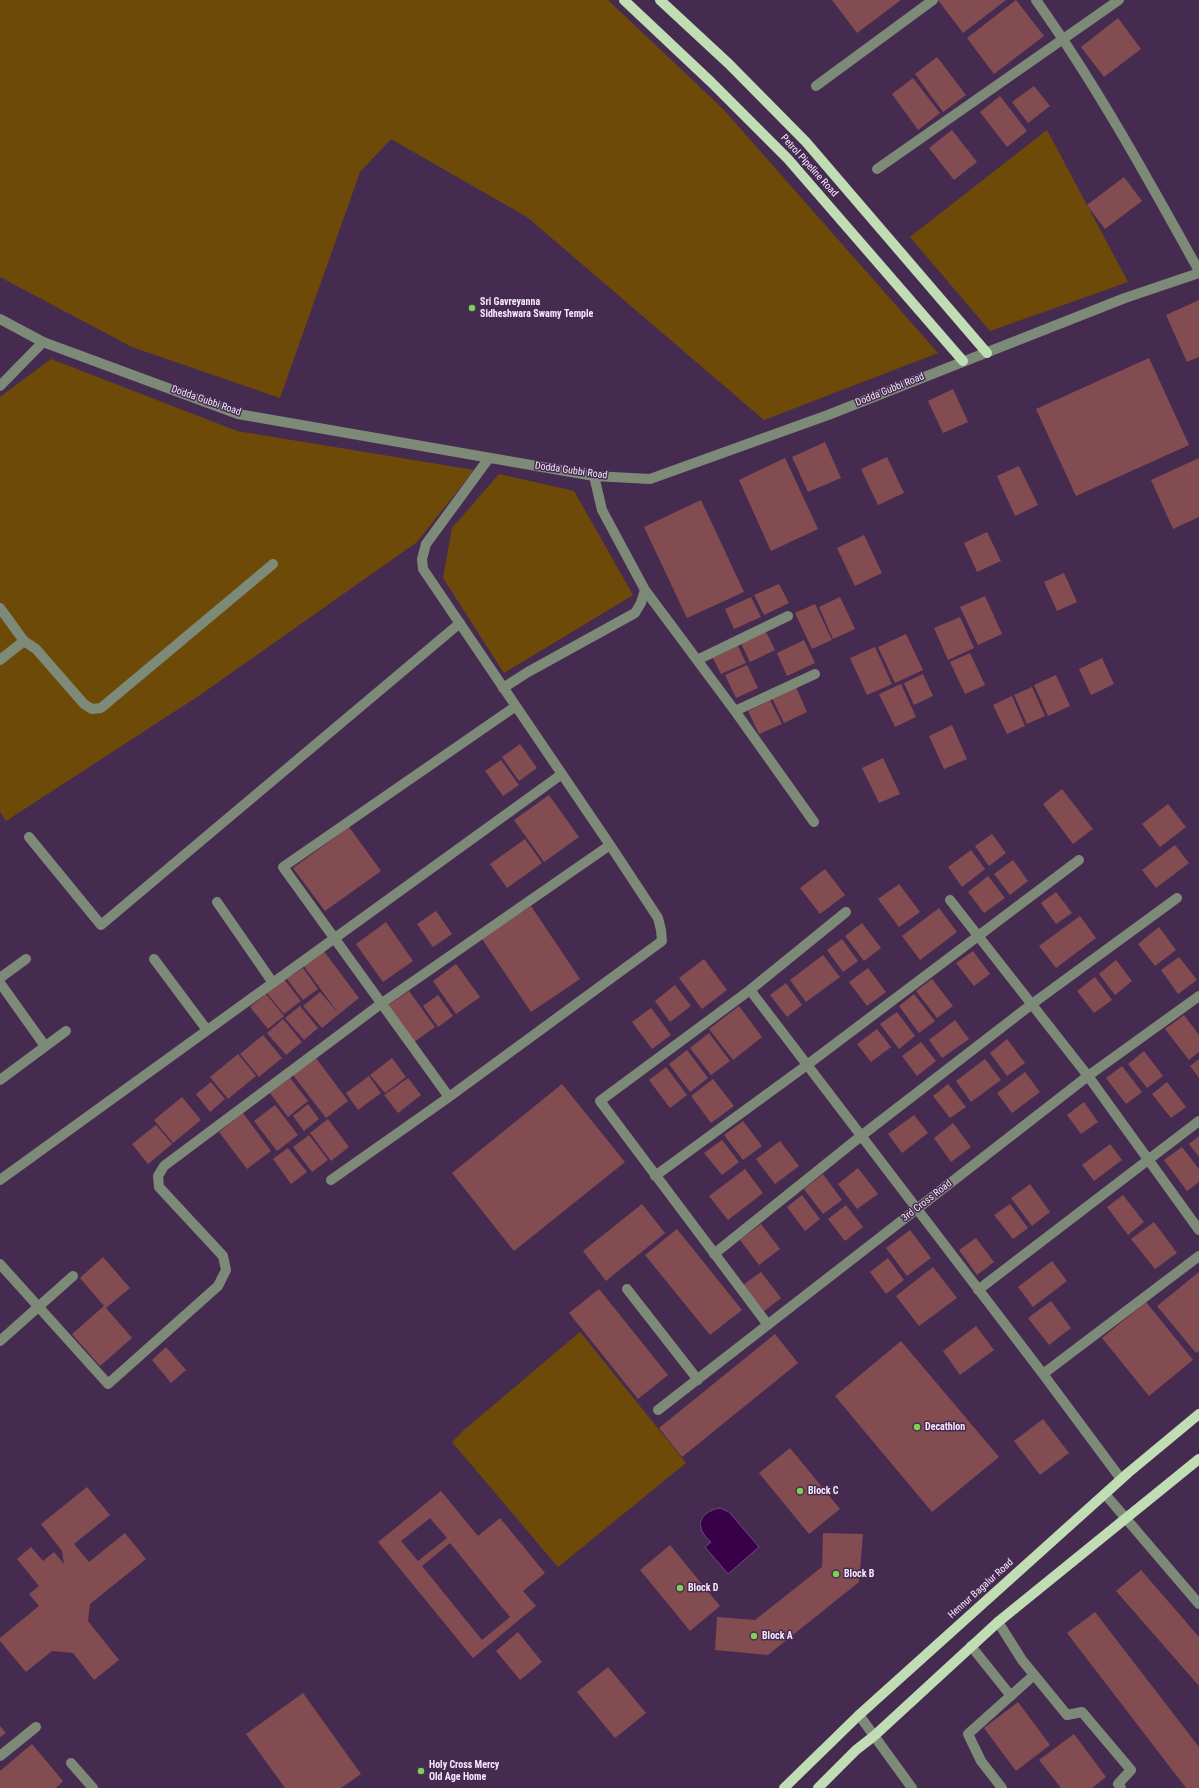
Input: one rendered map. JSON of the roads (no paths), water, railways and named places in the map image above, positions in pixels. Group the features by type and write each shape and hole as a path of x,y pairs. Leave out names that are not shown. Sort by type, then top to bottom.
{"main road":[{"name":"Petrol Pipeline Road","path":"624,0 712,82 788,159 963,361"},
{"name":"Petrol Pipeline Road","path":"660,0 729,64 806,142 987,352"},
{"name":"Hennur Bagalur Road","path":"784,1788 859,1715 1121,1479 1199,1414"},
{"path":"818,1788 856,1750 874,1736 998,1622 1199,1459"}],"street":[{"path":"816,86 933,0"},
{"path":"1036,0 1064,39 1134,154 1199,272"},
{"path":"877,169 1119,0"},
{"name":"Dodda Gubbi Road","path":"0,319 43,342 238,414 594,476 650,479 828,415 1125,298 1199,272"},
{"path":"0,386 43,342"},
{"path":"331,1180 449,1097 662,941 662,930 658,918 423,569 422,559 426,544 489,458"},
{"path":"594,476 602,510 645,590 735,711 814,822"},
{"path":"0,608 24,641 36,649 84,704 92,709 101,708 273,564"},
{"path":"503,688 528,672 635,613 641,603 645,590"},
{"path":"697,660 788,616"},
{"path":"29,837 102,925 460,623"},
{"path":"0,660 24,641"},
{"path":"735,711 815,674"},
{"path":"449,1097 283,867 516,706"},
{"path":"0,1180 562,774"},
{"path":"0,1264 108,1384 218,1286 226,1270 224,1256 159,1187 158,1176 164,1166 382,1003 610,845"},
{"path":"655,1176 979,937 1079,860"},
{"path":"714,1254 861,1136 1032,1004 1177,898"},
{"path":"950,900 1088,1076 1150,1159 1199,1230"},
{"path":"217,902 273,983"},
{"path":"768,1325 600,1101 750,990 846,912"},
{"path":"0,978 26,959"},
{"path":"154,959 207,1030"},
{"path":"0,983 46,1046"},
{"path":"750,990 1043,1374 1121,1479"},
{"name":"3rd Cross Road","path":"658,1410 1088,1076 1199,996"},
{"path":"0,1080 66,1030"},
{"path":"978,1290 1199,1121"},
{"path":"1043,1374 1199,1256"},
{"path":"0,1341 73,1276"},
{"path":"627,1288 698,1380"},
{"path":"1105,1494 1199,1604"},
{"path":"998,1622 1022,1660 1067,1715 1082,1712 1131,1770 1118,1784 1121,1788"},
{"path":"971,1646 1011,1696"},
{"path":"1002,1788 981,1761 968,1734 1034,1675"},
{"path":"859,1715 912,1788"},
{"path":"0,1756 36,1727"},
{"path":"71,1763 93,1788"}],"place":[{"name":"Sri Gavreyanna Sidheshwara Swamy Temple","path":"472,308"},
{"name":"Decathlon","path":"917,1427"},
{"name":"Block C","path":"800,1491"},
{"name":"Block B","path":"836,1574"},
{"name":"Block D","path":"680,1588"},
{"name":"Block A","path":"754,1636"},
{"name":"Holy Cross Mercy Old Age Home","path":"421,1771"}]}
